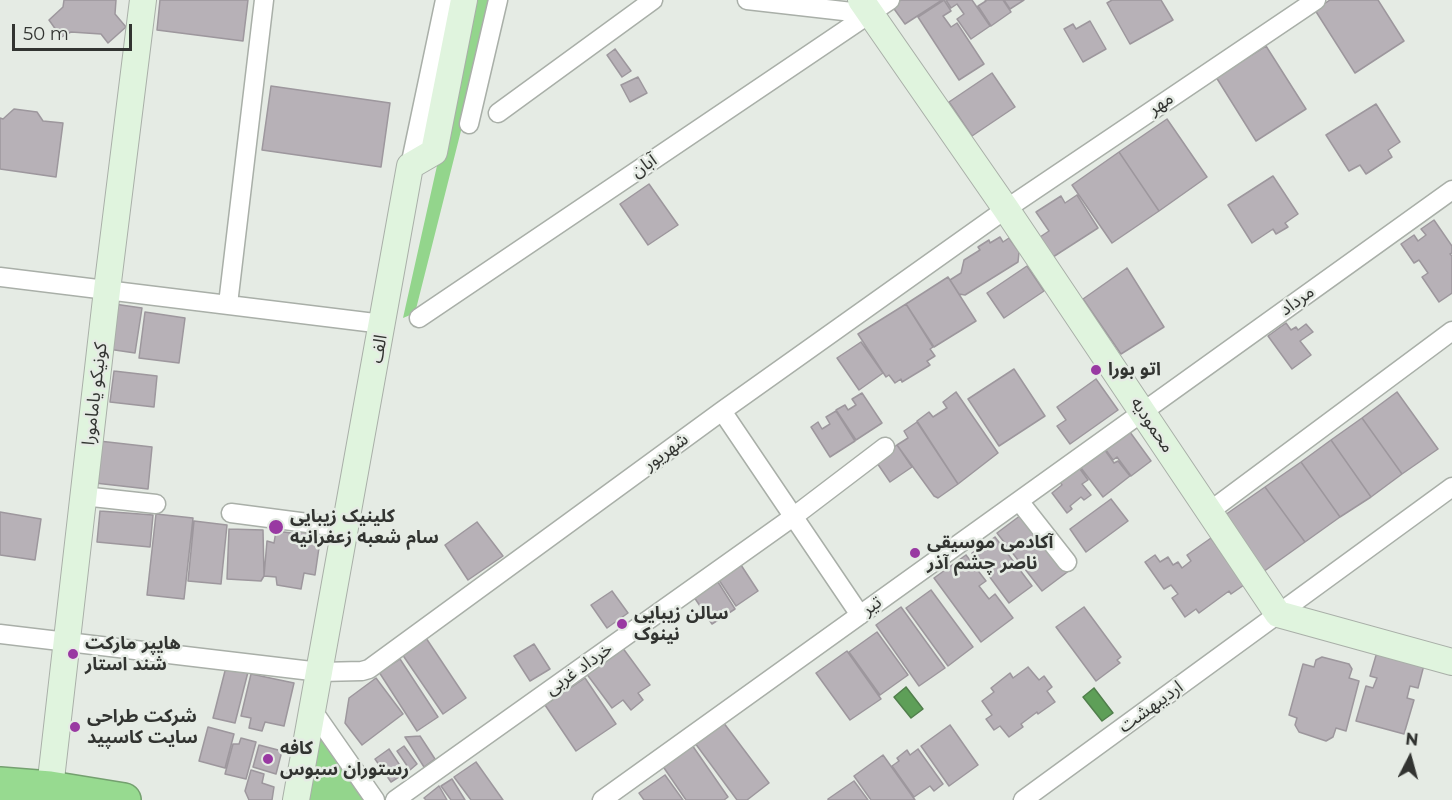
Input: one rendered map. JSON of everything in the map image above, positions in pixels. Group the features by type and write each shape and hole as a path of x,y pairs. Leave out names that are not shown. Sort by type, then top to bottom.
{"highway":[{"path":"0,784 50,788 124,800"}],"street":[{"name":"کونیکو یامامورا","path":"50,788 143,0"},
{"path":"228,304 264,0"},
{"path":"410,166 445,0"},
{"path":"410,166 434,152 464,0"},
{"path":"469,124 498,0"},
{"path":"498,113 653,0"},
{"path":"747,0 874,5"},
{"name":"مهر","path":"1006,209 1316,0"},
{"name":"محمودیه","path":"874,5 1006,209 1278,614"},
{"name":"آبان","path":"419,318 874,5"},
{"name":"الف","path":"296,800 410,166"},
{"name":"مرداد","path":"1143,412 1452,190"},
{"name":"شهریور","path":"0,634 320,672 369,669 722,411 1006,209"},
{"path":"0,276 383,324"},
{"path":"1210,511 1452,331"},
{"path":"722,411 860,615"},
{"name":"تیر","path":"602,800 1143,412"},
{"name":"خرداد غربی","path":"395,800 793,517 885,447"},
{"name":"اردیبهشت","path":"1023,800 1452,488"},
{"path":"83,496 156,504"},
{"path":"1019,501 1067,562"},
{"path":"231,513 346,528"},
{"path":"1278,614 1452,662"},
{"path":"313,711 375,800"}],"shaded area":[{"path":"474,0 494,0 415,313 403,318"},
{"path":"906,687 923,709 911,718 894,697"},
{"path":"1094,688 1113,713 1102,721 1083,697"},
{"path":"315,730 365,800 306,800"}],"building":[{"path":"64,0 116,0 115,14 126,27 108,43 101,34 71,32 61,37 49,20 63,7"},
{"path":"160,0 248,0 243,41 157,30"},
{"path":"901,0 942,0 905,24 892,6"},
{"path":"944,0 951,11 943,16 951,27 957,23 984,64 959,80 918,17"},
{"path":"946,0 972,0 990,26 971,39 957,19 964,14 957,4 951,8"},
{"path":"985,0 1003,0 1011,12 991,26 978,6"},
{"path":"1004,0 1024,0 1010,9"},
{"path":"1112,0 1161,0 1173,20 1130,44 1107,3"},
{"path":"1330,0 1378,0 1404,41 1355,73 1315,10"},
{"path":"1090,21 1106,49 1083,62 1064,29 1073,24 1076,29"},
{"path":"1266,46 1306,109 1256,141 1216,77"},
{"path":"615,49 631,71 622,77 607,55"},
{"path":"992,73 1015,107 972,136 949,102"},
{"path":"638,77 647,93 630,102 621,85"},
{"path":"271,86 390,103 381,167 262,150"},
{"path":"1376,104 1400,142 1388,150 1392,157 1366,174 1360,165 1349,171 1326,135"},
{"path":"14,109 37,112 43,121 63,123 56,177 0,169 0,118 3,119"},
{"path":"1167,119 1207,177 1159,211 1119,152"},
{"path":"1119,152 1159,211 1112,243 1072,185"},
{"path":"1273,176 1298,214 1285,223 1288,227 1276,234 1273,229 1252,243 1228,205"},
{"path":"649,184 678,225 648,245 620,204"},
{"path":"1077,195 1098,228 1053,257 1040,237 1049,231 1036,212 1061,196 1065,203"},
{"path":"1434,220 1452,246 1450,254 1452,256 1452,293 1439,302 1422,277 1428,273 1419,260 1414,263 1401,244 1414,235 1418,241 1426,235 1421,229"},
{"path":"1000,237 1003,242 1009,238 1019,252 1018,262 965,295 959,294 950,280 961,273 964,260 980,250 978,247 989,240 990,243"},
{"path":"1027,266 1044,291 1004,318 987,293"},
{"path":"1127,268 1164,327 1121,354 1083,299"},
{"path":"948,277 976,321 934,347 906,304"},
{"path":"114,304 142,308 135,353 108,349"},
{"path":"906,304 933,347 930,349 935,356 927,361 930,365 902,382 901,379 895,383 889,375 886,377 858,334"},
{"path":"145,312 185,318 179,363 139,358"},
{"path":"1286,323 1291,330 1296,327 1298,330 1306,324 1313,332 1300,341 1311,355 1292,369 1268,336"},
{"path":"861,342 883,373 859,390 837,358"},
{"path":"1014,369 1045,416 999,446 968,399"},
{"path":"114,371 157,376 154,407 110,402"},
{"path":"1096,379 1118,410 1070,444 1057,426 1066,420 1057,407"},
{"path":"956,392 998,453 958,484 917,421 929,412 933,417 947,408 943,402"},
{"path":"1397,392 1438,449 1402,474 1362,418"},
{"path":"862,393 882,423 856,440 836,410 845,405 848,410 856,405 852,399"},
{"path":"836,411 855,441 830,457 811,427 818,422 822,429 830,424 826,417"},
{"path":"1362,418 1402,474 1371,497 1331,440"},
{"path":"917,422 958,484 938,498 934,496 897,445 908,438 904,431"},
{"path":"1127,428 1151,461 1131,476 1117,457 1113,460 1103,446"},
{"path":"1331,440 1371,497 1340,517 1301,462"},
{"path":"99,441 152,447 148,489 95,483"},
{"path":"897,445 912,467 890,482 875,460"},
{"path":"1102,446 1114,463 1118,461 1130,476 1103,497 1078,464"},
{"path":"1301,462 1340,517 1305,542 1265,487"},
{"path":"1077,465 1088,480 1082,484 1091,495 1084,500 1081,497 1070,506 1072,509 1067,513 1052,493 1062,485 1058,479"},
{"path":"1265,487 1305,542 1263,572 1225,515"},
{"path":"1111,499 1128,521 1086,552 1070,529"},
{"path":"100,511 153,515 150,547 97,542"},
{"path":"0,512 41,519 35,560 0,555"},
{"path":"1025,512 1070,570 1042,591 997,533"},
{"path":"156,514 193,518 184,599 147,595"},
{"path":"194,521 227,525 221,584 188,581"},
{"path":"477,522 503,556 468,580 445,545"},
{"path":"229,529 263,530 264,576 261,581 227,579"},
{"path":"299,530 321,534 315,575 304,573 301,589 277,585 276,577 264,576 267,541 274,543 276,531 299,534"},
{"path":"995,537 1032,586 1009,603 972,553"},
{"path":"1211,538 1244,585 1231,594 1229,591 1199,613 1196,609 1185,617 1172,598 1178,594 1171,585 1164,589 1145,562 1155,555 1160,562 1168,557 1173,565 1178,562 1182,568 1191,561 1187,555"},
{"path":"966,555 986,581 979,586 989,599 995,594 1013,618 981,642 934,578"},
{"path":"739,562 758,591 736,606 717,577"},
{"path":"718,582 735,609 712,624 694,597"},
{"path":"931,590 973,647 948,666 906,608"},
{"path":"612,591 628,613 607,628 591,605"},
{"path":"901,607 945,668 919,686 876,625"},
{"path":"1084,607 1121,657 1117,660 1120,663 1096,681 1056,627"},
{"path":"877,632 908,675 880,695 849,652"},
{"path":"426,638 466,698 443,714 402,654"},
{"path":"534,644 550,669 530,681 514,656"},
{"path":"622,647 650,685 638,693 643,700 631,710 623,700 612,708 586,673"},
{"path":"847,651 881,699 850,720 816,673"},
{"path":"1377,652 1424,665 1418,688 1410,686 1407,698 1414,700 1404,734 1356,721 1366,686 1373,688 1377,678 1370,676"},
{"path":"1322,657 1349,664 1352,669 1349,678 1359,681 1346,731 1336,728 1333,737 1326,741 1299,732 1295,725 1297,718 1289,715 1303,664 1314,667 1316,660"},
{"path":"400,659 438,717 417,731 379,672"},
{"path":"226,667 248,672 235,723 213,718"},
{"path":"1028,667 1039,680 1044,676 1052,687 1047,691 1055,702 1021,724 1023,727 1009,737 1000,726 994,730 986,719 992,715 982,701 994,692 991,688 1010,673 1013,678"},
{"path":"251,674 294,683 284,726 265,722 262,731 249,728 251,718 241,716"},
{"path":"376,678 403,714 362,745 345,723 349,698"},
{"path":"585,678 616,724 576,751 545,705"},
{"path":"720,718 769,783 747,800 737,800 692,739"},
{"path":"950,725 978,765 949,786 921,746"},
{"path":"208,727 234,734 225,768 199,761"},
{"path":"420,736 435,759 424,767 405,737"},
{"path":"241,738 256,742 246,779 225,774 233,744 239,744"},
{"name":"کافه رستوران سبوس","path":"259,745 282,751 276,774 253,767"},
{"path":"692,745 728,797 724,800 686,800 662,765"},
{"path":"404,746 417,764 410,770 397,751"},
{"path":"389,749 405,773 391,782 375,759"},
{"path":"918,749 943,784 934,791 930,786 914,797 892,766 899,761 897,758 907,750 910,755"},
{"path":"883,755 915,800 871,800 854,776"},
{"path":"476,762 503,800 471,800 454,777"},
{"path":"251,770 264,774 262,783 274,787 272,800 249,800 245,791"},
{"path":"665,775 683,800 644,800 639,793"},
{"path":"452,779 465,800 451,800 441,786"},
{"path":"854,781 868,800 828,800 828,799"},
{"path":"439,786 447,800 426,800 424,798"}],"place":[{"name":"اتو بورا","path":"1096,370"},
{"name":"کلینیک زیبایی سام شعبه زعفرانیه","path":"276,527"},
{"name":"آکادمی موسیقی ناصر چشم آذر","path":"915,553"},
{"name":"سالن زیبایی نینوک","path":"622,624"},
{"name":"هایپر مارکت شند استار","path":"73,654"},
{"name":"شرکت طراحی سایت کاسپید","path":"75,727"},
{"name":"کافه رستوران سبوس","path":"268,759"}]}
